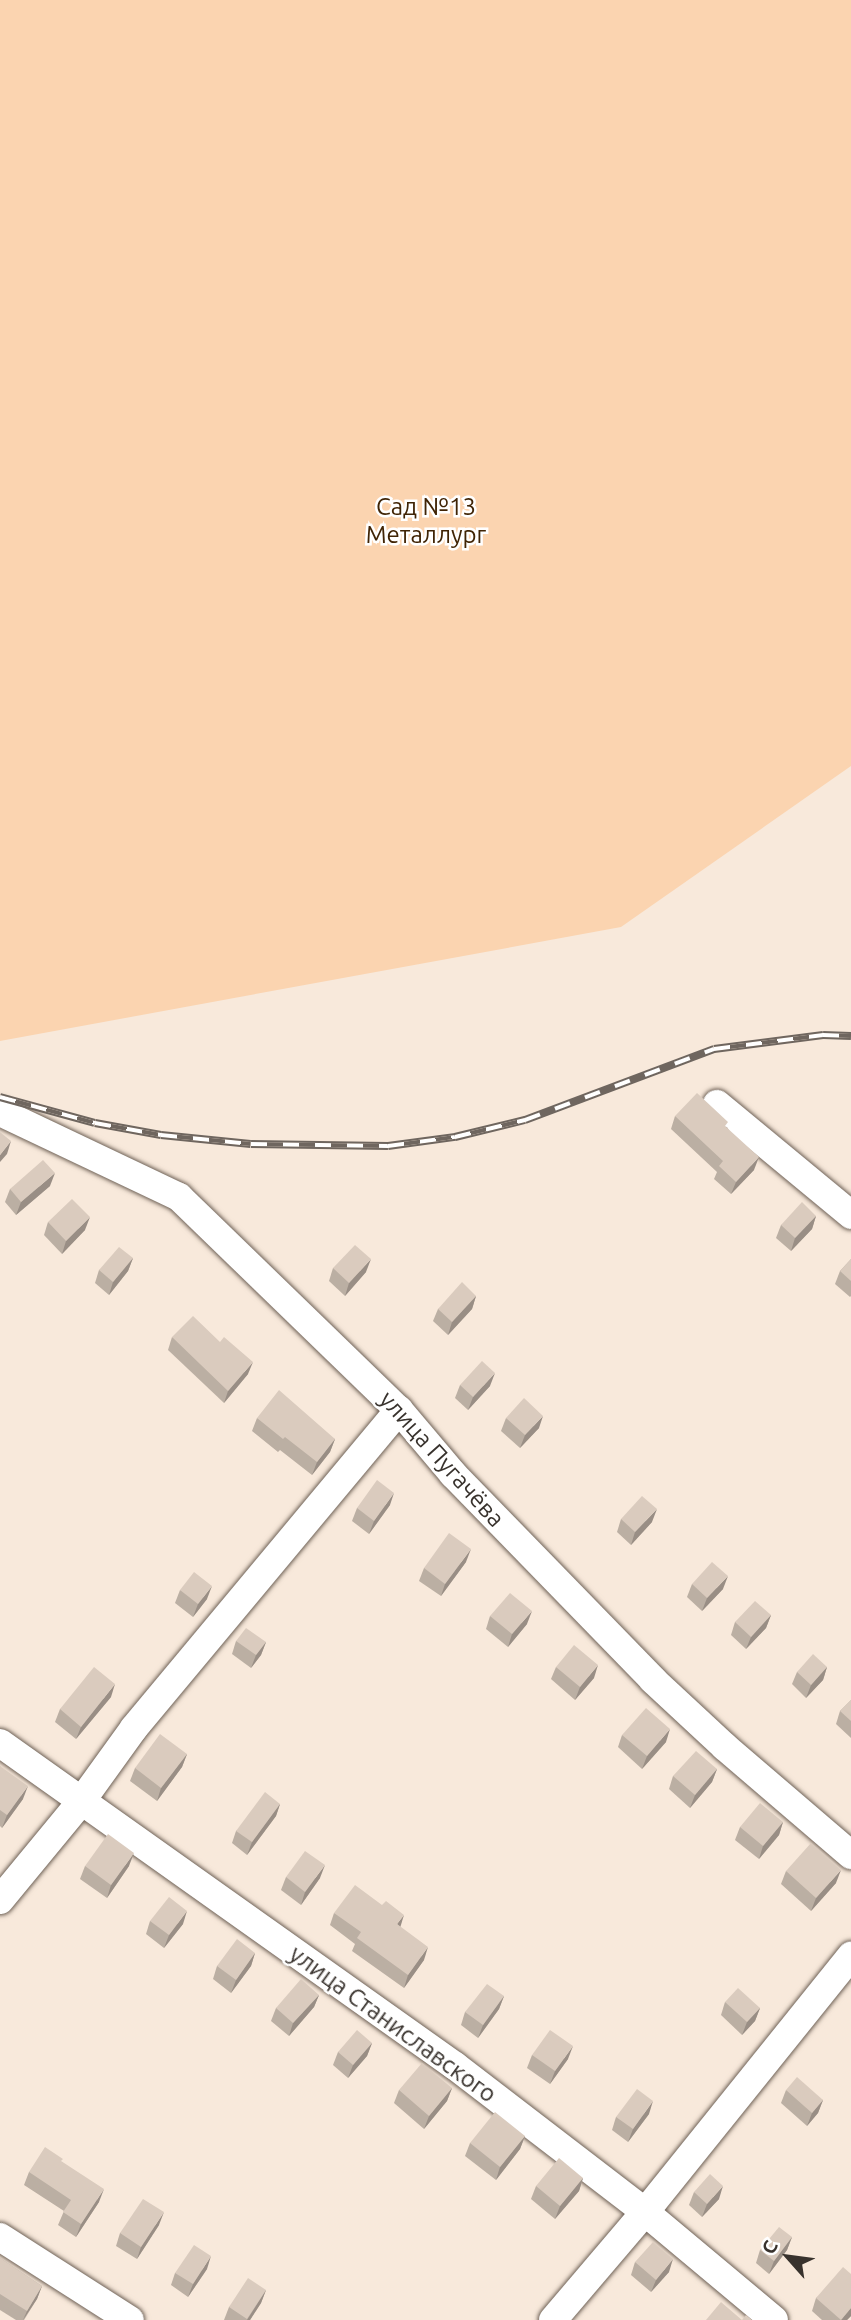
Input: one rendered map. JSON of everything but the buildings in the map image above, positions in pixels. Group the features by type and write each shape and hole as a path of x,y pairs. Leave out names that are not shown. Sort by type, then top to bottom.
{"street":[{"path":"717,1104 851,1215"},
{"name":"улица Пугачёва","path":"0,1112 179,1196 399,1410 453,1474 653,1680 725,1747 851,1855"},
{"path":"0,1900 80,1803 134,1728 399,1410"},
{"name":"улица Станиславского","path":"0,1743 80,1803 455,2066 645,2212 774,2320"},
{"path":"553,2320 645,2212 851,1956"},
{"path":"0,2237 130,2320"}],"green space":[{"name":"Сад №13 Металлург","path":"0,0 851,0 851,766 621,927 0,1041"}],"railway":[{"path":"0,1097 95,1123 161,1135 251,1144 388,1146 455,1137 525,1120 714,1049 823,1035 851,1036"}]}
